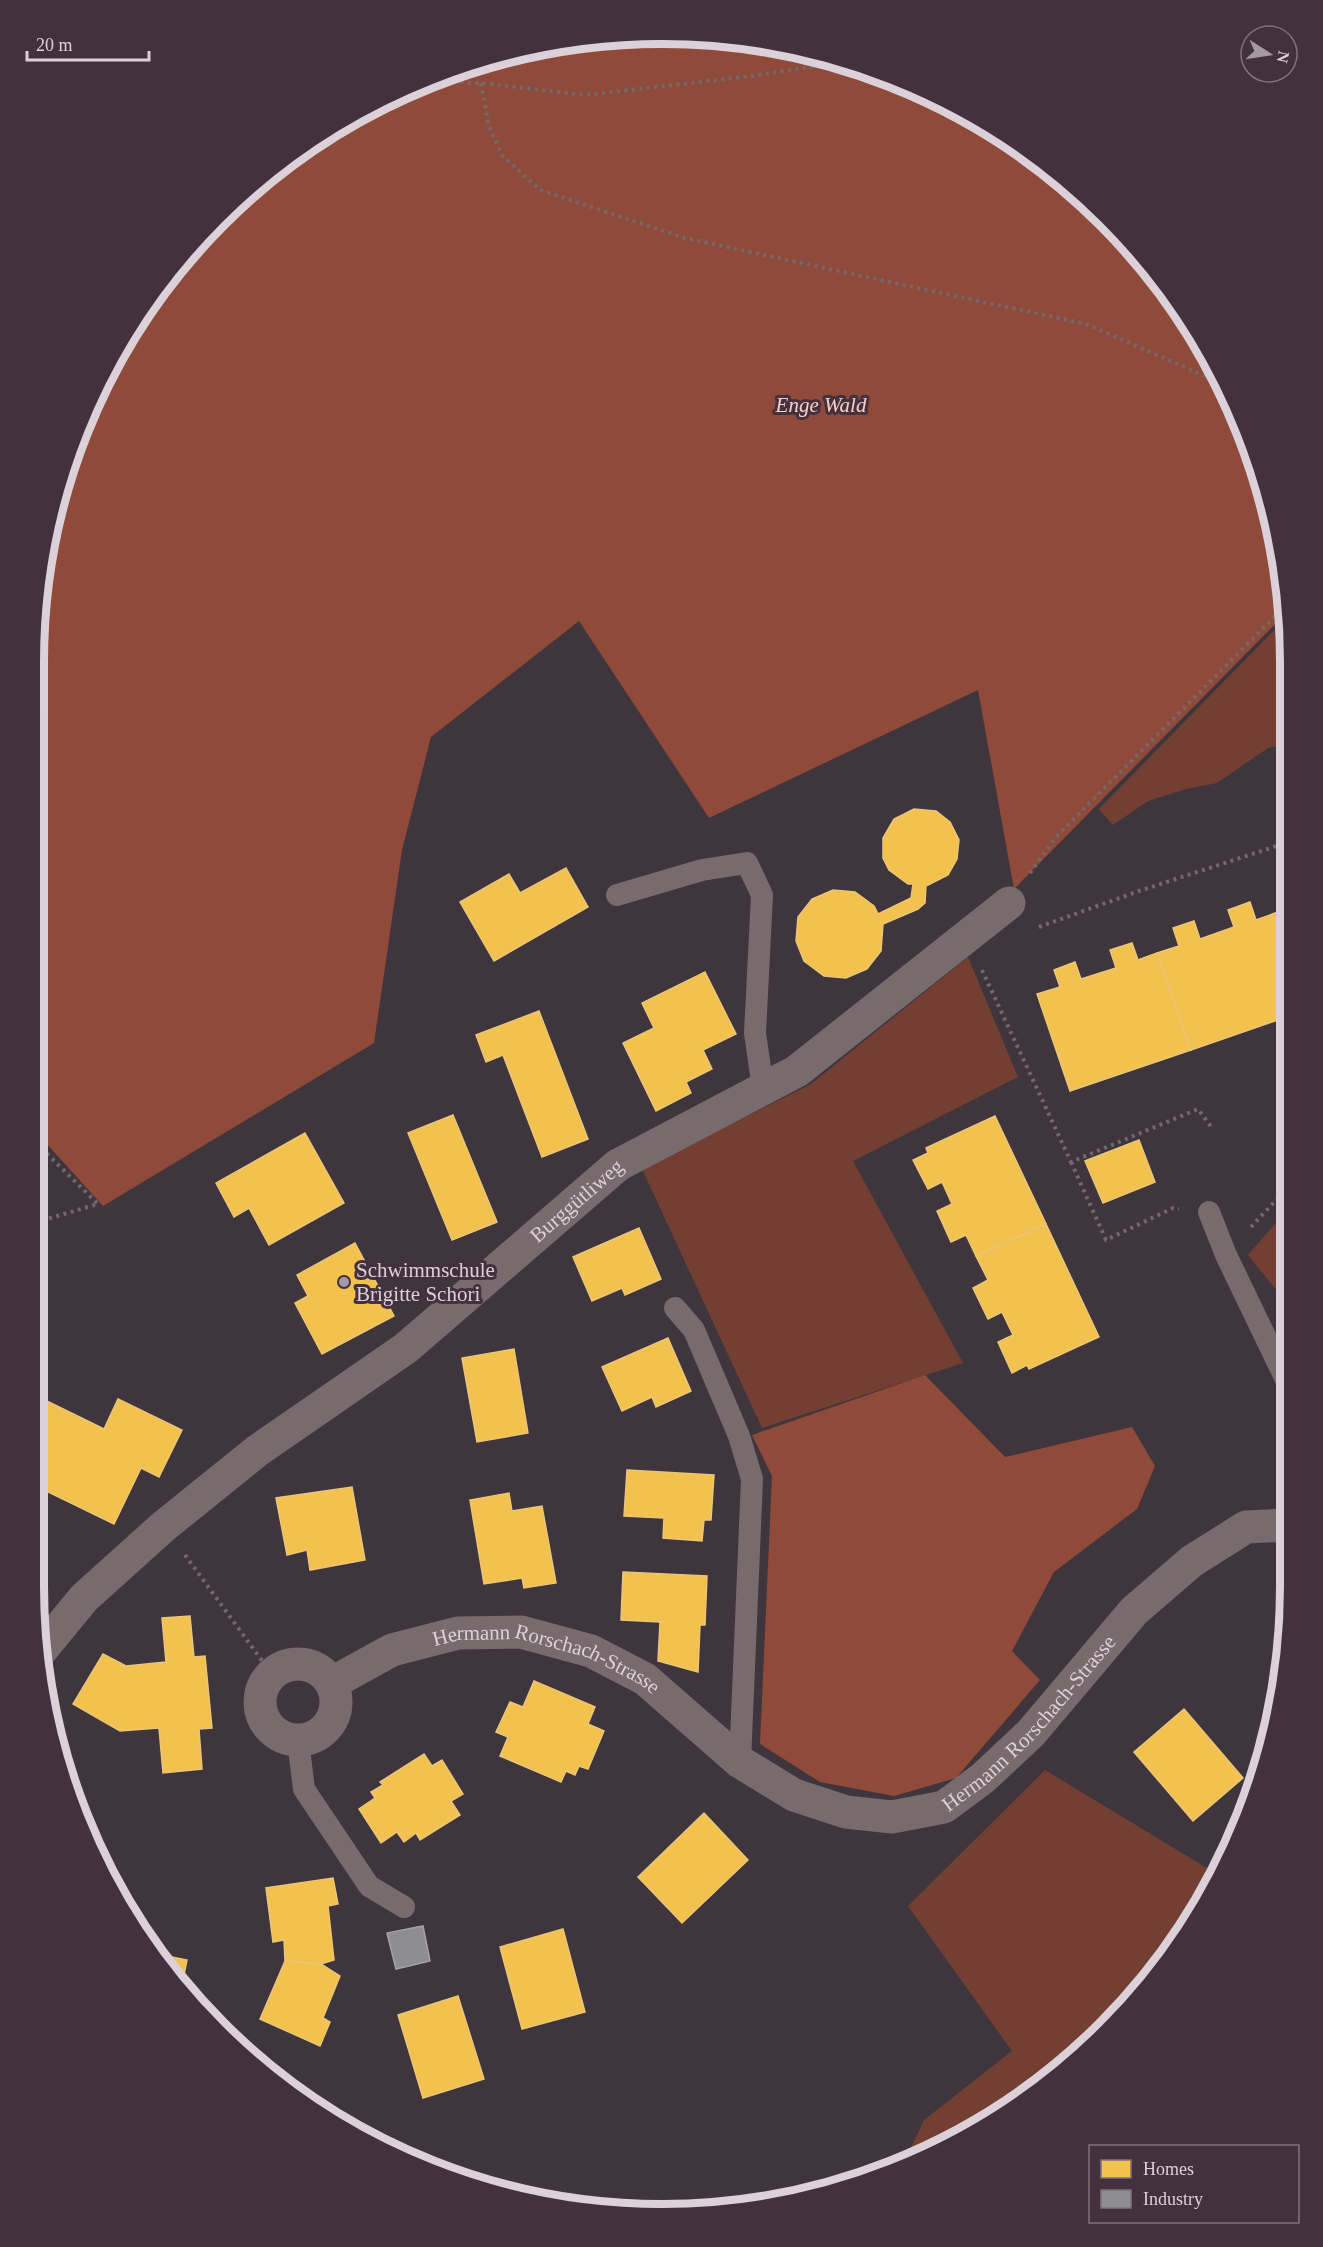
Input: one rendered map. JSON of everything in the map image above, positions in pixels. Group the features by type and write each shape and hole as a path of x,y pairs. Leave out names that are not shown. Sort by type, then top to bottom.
{"street":[{"name":"Burggütliweg","path":"47,1643 84,1598 164,1526 257,1451 406,1348 618,1165 797,1071 1009,903"},
{"name":"Hermann Rorschach-Strasse","path":"332,1683 392,1650 458,1633 521,1632 591,1651 645,1679 740,1762 794,1795 846,1812 892,1817 944,1807 983,1778 1030,1733 1134,1611 1192,1561 1246,1527 1280,1525"},
{"path":"304,1663 325,1674 332,1683 336,1696 336,1709 331,1721 323,1731 311,1738 298,1741 285,1738 274,1732 265,1722 260,1710 260,1696 264,1683 271,1673 281,1666 304,1663"}],"lane":[{"path":"617,895 702,870 747,863 762,895 755,1033 763,1089"},
{"path":"1209,1212 1226,1255 1280,1367"},
{"path":"675,1308 694,1330 739,1436 752,1479 740,1762"},
{"path":"298,1741 304,1789 369,1886 404,1907"}],"path":[{"path":"454,80 465,83 585,95 752,76 821,65"},
{"path":"481,83 489,127 502,155 540,190 685,238 1086,324 1211,379"},
{"path":"1009,903 1055,838 1277,614"},
{"path":"1036,928 1139,891 1280,845"},
{"path":"966,937 1106,1240 1173,1208 1209,1212"},
{"path":"1071,1162 1198,1109 1212,1128"},
{"path":"44,1151 98,1204 44,1220"},
{"path":"1226,1255 1280,1196"},
{"path":"164,1526 271,1673"}],"shaded area":[{"path":"1278,626 1280,746 1268,748 1217,783 1186,789 1148,801 1113,825 1099,809"},
{"path":"968,957 1018,1077 853,1161 963,1363 762,1428 642,1169 811,1084"},
{"path":"1280,1218 1280,1295 1248,1255"},
{"path":"1045,1770 1210,1870 1175,1929 1152,1962 1126,1993 1069,2050 1005,2099 970,2121 909,2151 924,2120 1012,2051 908,1906"}],"green space":[{"name":"Enge Wald","path":"621,45 702,45 782,55 821,65 860,76 935,107 970,126 1038,171 1069,197 1126,254 1152,285 1197,353 1232,425 1247,463 1268,541 1278,621 1014,889 978,690 709,818 579,621 431,737 402,850 374,1043 103,1206 44,1141 44,662 49,581 55,541 76,463 107,388 126,352 171,285 197,254 254,197 285,171 353,126 388,107 463,76 541,55 581,49"},
{"path":"925,1375 1005,1457 1132,1427 1155,1466 1137,1509 1054,1572 1012,1651 1040,1680 956,1778 894,1796 820,1782 760,1744 772,1476 752,1435"}],"building: Homes":[{"path":"914,809 936,811 950,822 959,840 957,859 948,875 926,886 925,903 918,909 883,924 881,951 867,969 846,978 824,976 804,961 796,941 798,917 812,899 833,890 855,892 874,906 878,914 911,898 913,884 908,884 889,870 883,858 883,838 894,819"},
{"path":"566,868 588,907 494,961 460,902 509,874 520,893"},
{"path":"1250,902 1256,920 1278,912 1280,918 1280,1019 1191,1050 1157,953 1179,946 1173,928 1194,921 1200,939 1234,927 1228,910"},
{"path":"1132,943 1138,960 1157,953 1191,1050 1070,1091 1037,994 1060,987 1054,970 1075,962 1081,979 1116,968 1110,950"},
{"path":"705,972 736,1034 703,1050 712,1069 686,1082 691,1093 656,1111 623,1043 654,1028 642,1003"},
{"path":"539,1011 588,1139 542,1157 503,1055 486,1062 476,1035"},
{"path":"453,1115 497,1222 452,1240 408,1133"},
{"path":"995,1116 1046,1224 976,1256 966,1235 951,1242 937,1211 952,1204 942,1182 928,1189 913,1160 928,1153 926,1148"},
{"path":"305,1133 344,1203 269,1245 249,1208 234,1217 216,1183"},
{"path":"1139,1140 1155,1182 1103,1203 1085,1161"},
{"path":"1046,1224 1099,1337 1029,1369 1027,1365 1012,1373 998,1342 1013,1335 1002,1312 988,1319 973,1288 988,1280 976,1256"},
{"path":"639,1228 661,1279 625,1295 622,1288 592,1301 573,1257"},
{"path":"355,1243 394,1316 322,1354 295,1303 308,1296 297,1275"},
{"path":"668,1338 691,1391 656,1407 652,1397 622,1411 602,1367"},
{"path":"514,1349 528,1433 477,1442 462,1358"},
{"path":"118,1399 182,1430 159,1477 141,1468 114,1524 44,1490 44,1407 47,1401 104,1429"},
{"path":"627,1470 714,1475 711,1520 704,1520 702,1541 663,1538 664,1518 624,1516"},
{"path":"352,1487 365,1560 310,1570 307,1550 287,1555 276,1498"},
{"path":"509,1493 512,1511 542,1506 556,1583 524,1588 522,1578 484,1584 470,1500"},
{"path":"623,1572 707,1576 705,1625 700,1625 698,1672 658,1661 660,1622 621,1620"},
{"path":"190,1616 194,1657 205,1656 212,1728 199,1729 202,1769 163,1773 159,1728 120,1731 73,1704 103,1654 126,1666 166,1662 162,1618"},
{"path":"534,1681 595,1707 588,1724 604,1731 588,1769 579,1766 575,1775 566,1771 561,1782 500,1756 508,1737 496,1732 510,1702 523,1707"},
{"path":"1184,1709 1243,1778 1193,1821 1134,1752"},
{"path":"424,1754 432,1766 442,1760 463,1794 451,1801 460,1815 420,1840 416,1833 404,1842 397,1832 381,1843 359,1809 375,1798 371,1792 383,1785 380,1782"},
{"path":"704,1813 748,1860 682,1923 638,1877"},
{"path":"333,1878 338,1904 328,1906 334,1960 321,1964 285,1961 284,1940 273,1942 266,1888"},
{"path":"563,1929 585,2012 522,2029 500,1947"},
{"path":"167,1956 187,1960 184,1977"},
{"path":"285,1961 321,1964 340,1976 323,2018 330,2022 320,2046 260,2019"},
{"path":"458,1996 484,2079 423,2098 398,2015"}],"building: Industry":[{"path":"423,1926 430,1961 396,1969 387,1933"}],"place":[{"name":"Schwimmschule Brigitte Schori","path":"344,1282"}]}
